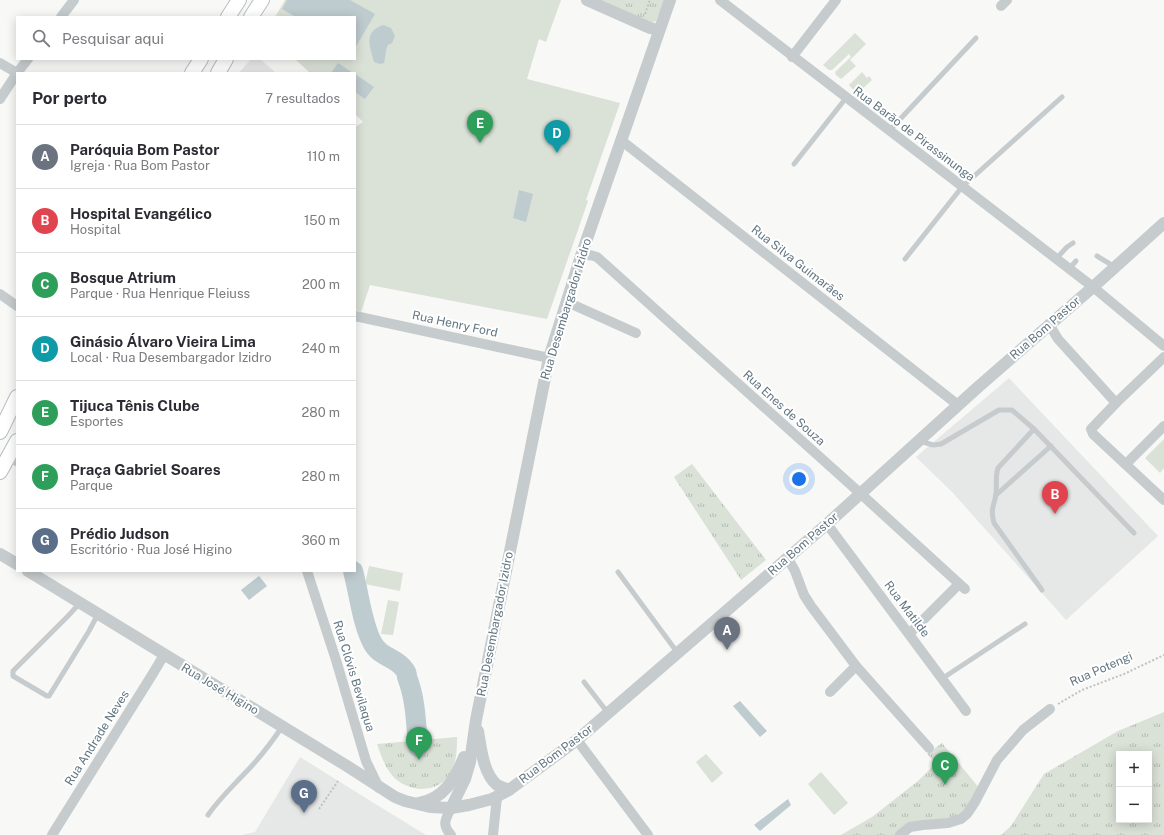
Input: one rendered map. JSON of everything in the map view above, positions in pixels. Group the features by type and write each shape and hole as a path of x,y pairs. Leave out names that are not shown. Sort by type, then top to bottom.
{"main road":[{"path":"229,16 239,0"},
{"path":"253,16 262,0"},
{"path":"193,72 200,60"},
{"path":"0,432 16,399"},
{"path":"0,472 12,461 16,445"}],"street":[{"path":"62,16 74,0"},
{"path":"587,0 650,28 659,30"},
{"name":"Rua Desembargador Izidro","path":"451,808 465,779 470,762 476,720 549,358 581,256 670,0"},
{"name":"Rua Barão de Pirassinunga","path":"720,0 1056,259 1072,265 1093,287"},
{"path":"792,57 836,0"},
{"path":"18,72 27,60"},
{"path":"0,63 16,72"},
{"path":"0,99 16,75"},
{"name":"Rua Silva Guimarães","path":"622,141 958,405"},
{"name":"Rua Bom Pastor","path":"413,803 430,807 451,808 469,806 497,797 509,790 577,740 861,494 958,405 1164,223"},
{"name":"Rua Enes de Souza","path":"581,256 590,255 597,257 861,494 962,587 910,634"},
{"path":"1093,287 1164,346"},
{"path":"0,294 16,305"},
{"path":"567,302 636,333"},
{"name":"Rua Henry Ford","path":"356,316 549,358"},
{"path":"1049,324 1058,339 1116,403"},
{"path":"1163,496 1093,434 1091,430 1116,403 1164,358"},
{"path":"1126,464 1164,426"},
{"name":"Rua Matilde","path":"826,524 943,678 966,711"},
{"path":"0,554 16,563"},
{"path":"787,557 795,571 804,595 811,606 856,666 929,748"},
{"name":"Rua José Higino","path":"30,572 347,766 379,788 395,797 413,803"},
{"name":"Rua Clóvis Bevilaqua","path":"307,572 336,660 366,761 379,788"},
{"name":"Rua Andrade Neves","path":"52,835 164,655"},
{"path":"830,692 856,666"},
{"path":"900,835 910,828 922,825 948,823 961,819 967,814 997,760 1023,730 1050,709"},
{"path":"476,720 482,754 488,771 498,785 509,790"},
{"name":"Rua Desembargador Izidro","path":"413,803 428,801 437,797 446,789 456,776 465,756 476,720"},
{"path":"577,740 648,835"},
{"path":"493,835 497,797"},
{"path":"451,808 444,823 446,830 451,835"}],"lane":[{"path":"889,130 976,38"},
{"path":"905,259 962,186 1062,97"},
{"path":"794,164 846,98"},
{"path":"1056,259 1073,243"},
{"path":"1097,256 1115,267"},
{"path":"919,441 933,445 941,444 999,410 1012,410 1051,446 1134,533"},
{"path":"1034,429 998,468 996,473 996,495 992,514 994,523 1042,590"},
{"path":"996,495 1051,446"},
{"path":"618,572 677,652"},
{"path":"80,603 13,671 13,676 49,696 98,614"},
{"path":"943,678 1025,624"},
{"path":"584,682 608,713"},
{"path":"208,815 217,801 246,772 273,741 282,727"}],"path":[{"name":"Rua Potengi","path":"1050,709 1082,690 1124,674 1164,654"},
{"path":"319,809 338,780"}],"shaded area":[{"path":"287,0 350,0 375,14 356,46 356,16 294,16 282,9"},
{"path":"383,25 391,28 395,36 392,43 387,47 384,63 380,64 374,62 370,45 370,36 373,31"},
{"path":"250,60 261,60 275,72 240,72"},
{"path":"338,63 352,72 332,72"},
{"path":"356,75 374,87 365,99 356,93"},
{"path":"519,190 533,194 526,222 513,218"},
{"path":"1009,378 1158,536 1066,620 953,493 916,457"},
{"path":"259,576 267,586 249,600 241,590"},
{"path":"740,701 767,731 760,737 733,706"},
{"path":"300,757 426,835 242,835 255,832"},
{"path":"788,799 791,805 760,831 754,825"}],"green space":[{"path":"285,0 561,0 546,42 539,39 527,79 620,103 547,319 370,285 361,312 356,310 356,126 363,122 356,115 356,72 309,72 296,60 356,60 356,16 276,16"},
{"path":"602,0 665,0 656,21 652,23"},
{"path":"855,33 866,44 850,60 856,66 841,79 835,72 851,57 849,54 832,70 829,70 823,65"},
{"path":"862,72 867,78 869,76 872,80 859,92 854,91 849,85"},
{"path":"1164,439 1164,468 1160,473 1145,458"},
{"path":"692,464 766,560 741,580 674,477"},
{"path":"369,566 403,573 400,591 365,584"},
{"path":"388,600 399,602 393,635 381,634"},
{"path":"1164,712 1164,835 1001,835 1011,826 1044,774 1118,731"},
{"path":"457,737 455,762 447,778 432,788 423,789 414,788 398,781 386,767 377,744"},
{"path":"942,743 980,789 962,818 897,835 841,835 872,817 918,781 936,763 927,754"},
{"path":"706,754 723,773 712,783 696,762"},
{"path":"821,772 848,803 834,815 808,784"}],"waterway":[{"path":"353,572 363,617 372,642 379,651 397,662 405,670 414,703 418,747"}],"place":[{"name":"Tijuca Tênis Clube","path":"480,143"},
{"name":"Ginásio Álvaro Vieira Lima","path":"557,153"},
{"name":"Hospital Evangélico","path":"1055,514"},
{"name":"Paróquia Bom Pastor","path":"727,650"},
{"name":"Praça Gabriel Soares","path":"419,760"},
{"name":"Bosque Atrium","path":"945,785"},
{"name":"Prédio Judson","path":"304,813"}]}
